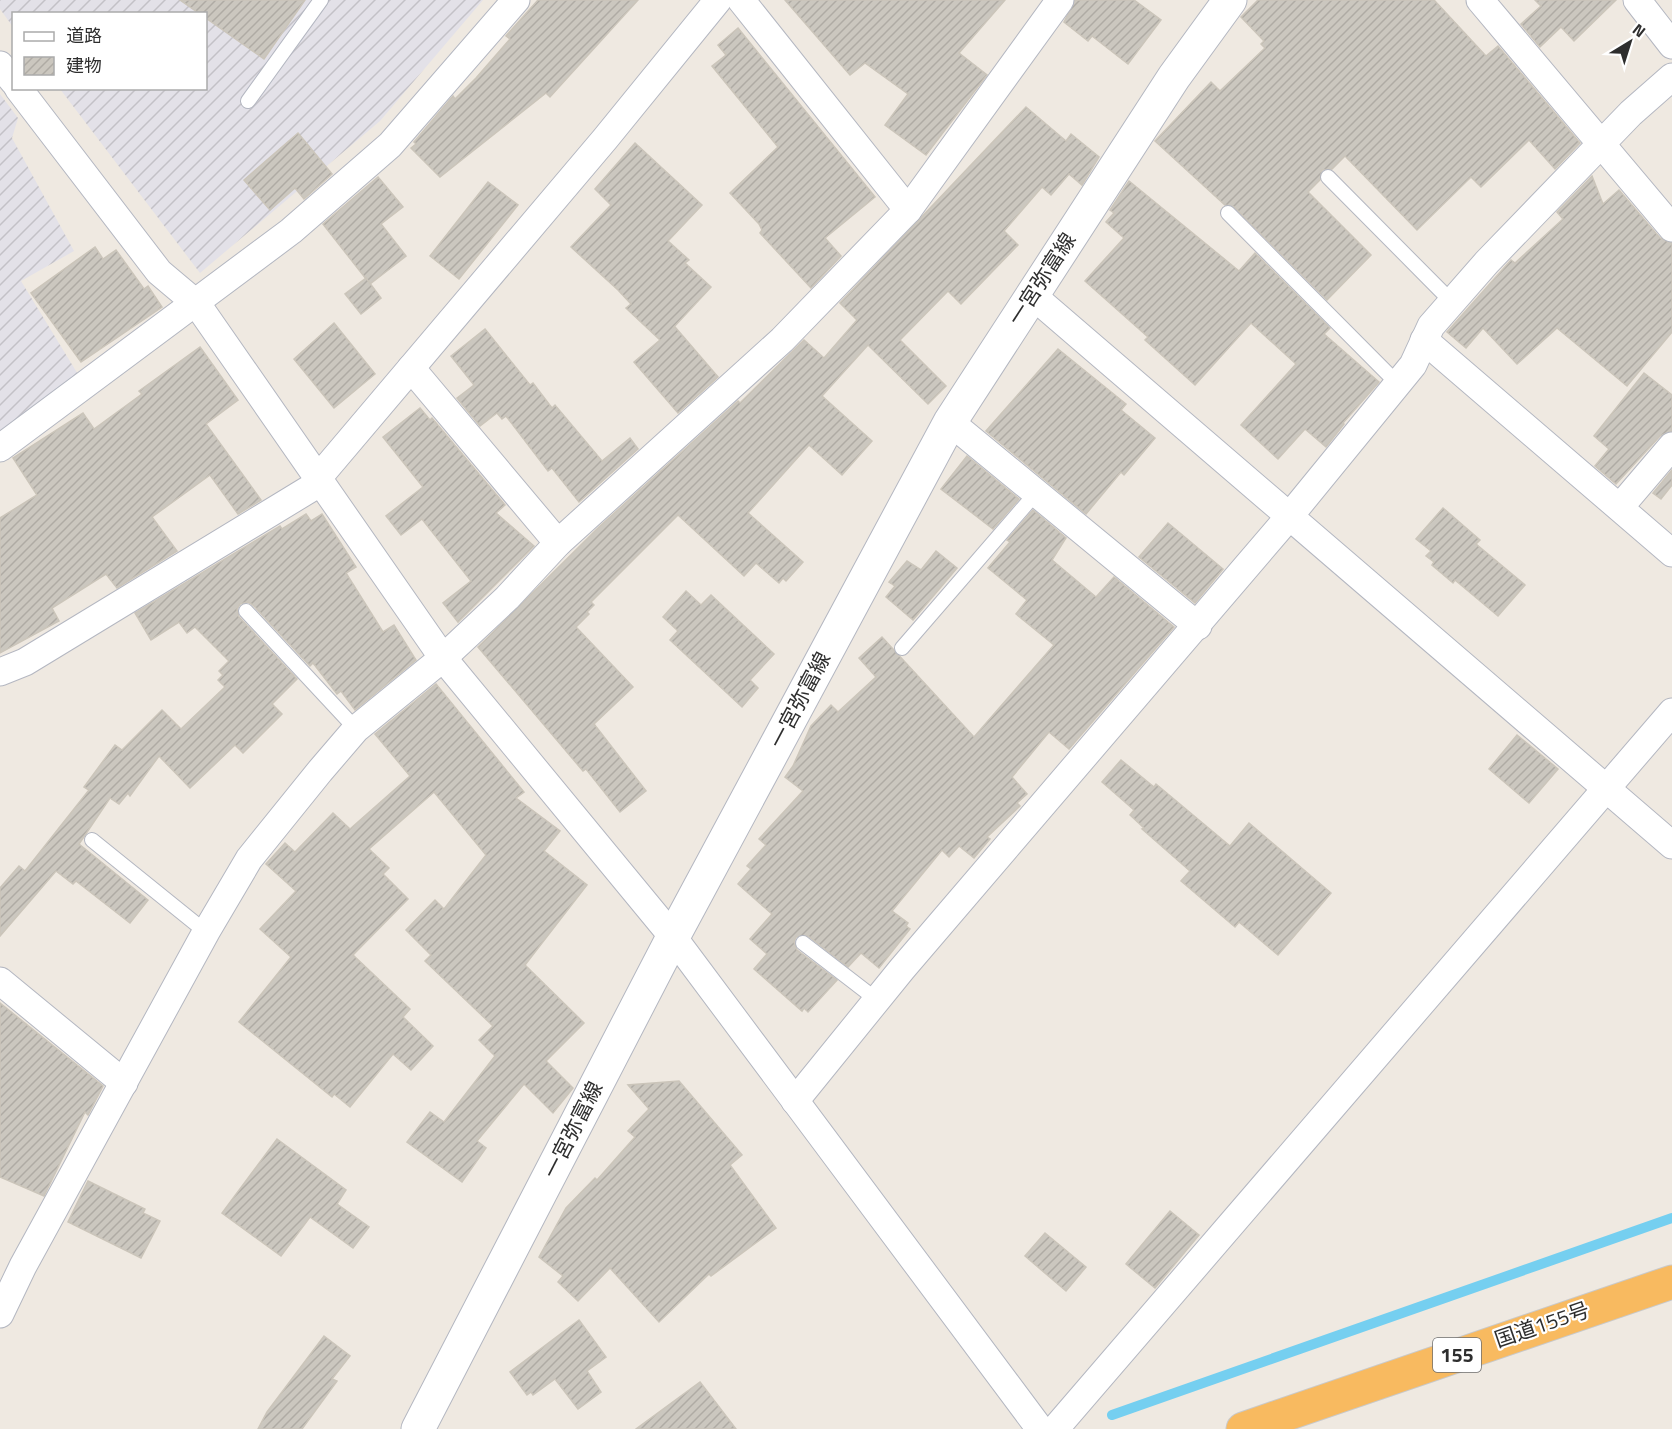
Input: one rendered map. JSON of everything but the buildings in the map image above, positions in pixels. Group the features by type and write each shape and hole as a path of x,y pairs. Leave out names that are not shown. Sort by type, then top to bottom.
{"highway":[{"name":"国道155号","path":"1243,1429 1664,1288"}],"main road":[{"name":"一宮弥富線","path":"418,1429 673,937 950,422 1174,77 1230,0"}],"street":[{"path":"0,447 197,304 291,231 390,145 516,0"},
{"path":"0,672 25,662 319,480 605,139 718,0"},
{"path":"741,0 908,210"},
{"path":"0,1314 23,1266 206,932 249,859 356,729 443,658 507,598 558,543 782,340 908,210 1060,0"},
{"path":"1480,0 1603,143 1672,228"},
{"path":"1637,0 1672,45"},
{"path":"0,65 12,80"},
{"path":"795,1101 877,1000 1198,626 1398,384 1413,365 1431,326 1631,113 1672,77"},
{"path":"20,90 159,272 197,304 443,658 673,937 1040,1429"},
{"path":"1032,296 1288,518 1672,845"},
{"path":"1424,340 1672,553"},
{"path":"411,368 558,543"},
{"path":"950,422 1198,626"},
{"path":"1620,507 1672,446"},
{"path":"1055,1429 1672,712"},
{"path":"0,981 124,1083"}],"lane":[{"path":"248,101 321,0"},
{"path":"1328,177 1452,302"},
{"path":"1228,213 1398,384"},
{"path":"902,648 1036,493"},
{"path":"246,611 356,729"},
{"path":"92,840 206,932"},
{"path":"803,943 877,1000"}],"shaded area":[{"path":"0,0 483,0 380,121 200,273 61,90 207,90 207,12 12,12 12,26 0,9"},
{"path":"0,94 18,118 12,138 74,251 21,281 79,376 0,431"}],"waterway":[{"path":"1112,1415 1672,1218"}]}
